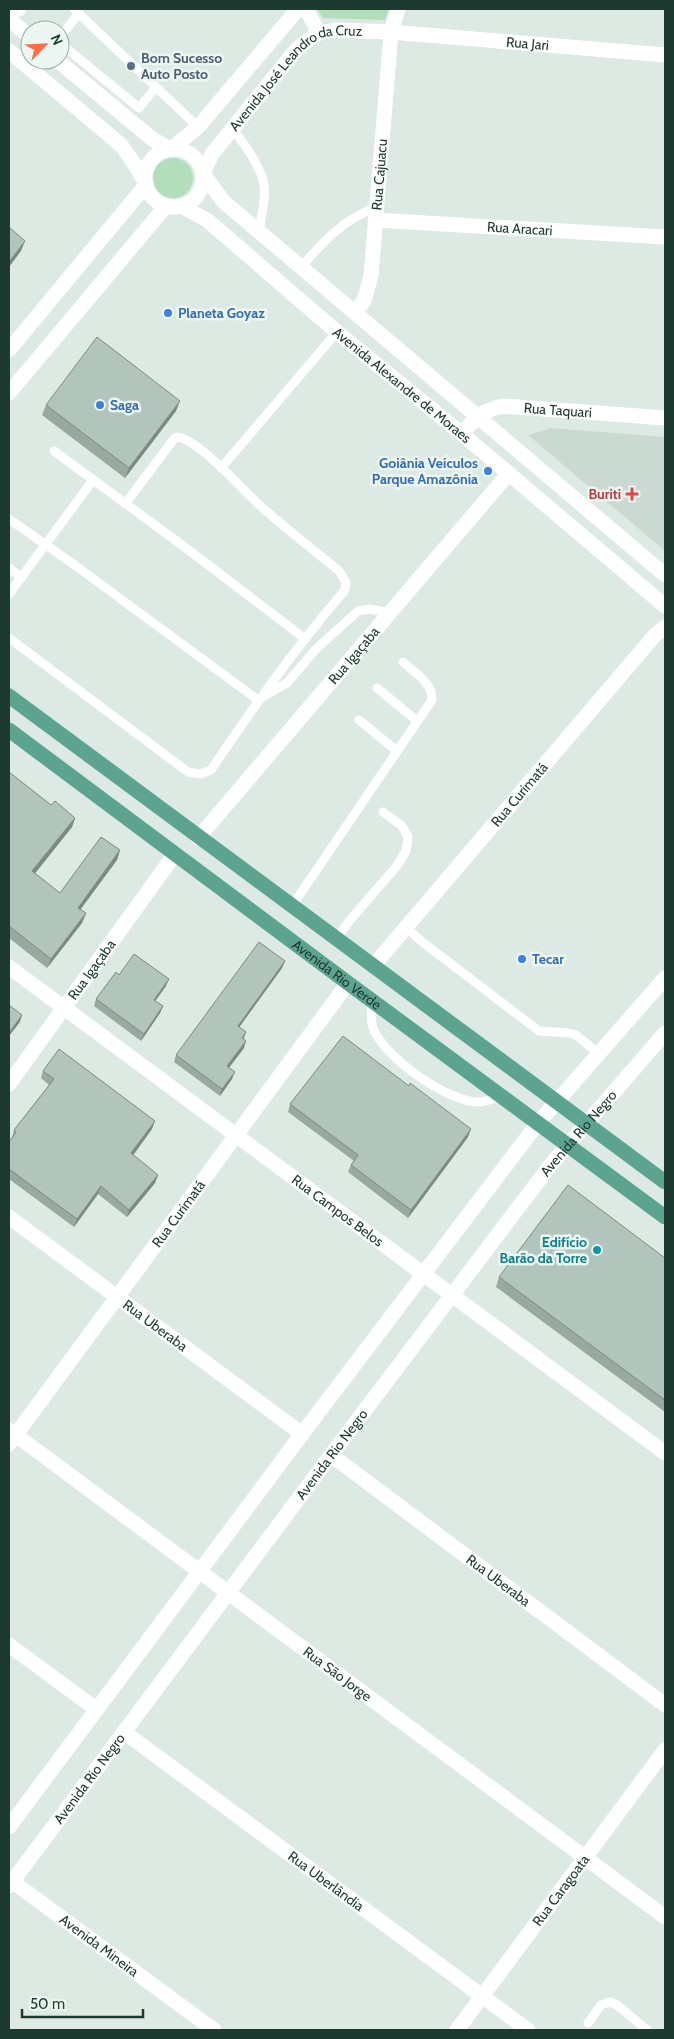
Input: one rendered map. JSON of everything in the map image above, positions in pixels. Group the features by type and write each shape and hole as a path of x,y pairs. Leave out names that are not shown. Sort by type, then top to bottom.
{"main road":[{"path":"9,696 198,838 374,965 665,1182"},
{"name":"Avenida Rio Verde","path":"9,730 665,1217"}],"street":[{"path":"9,12 19,9"},
{"name":"Avenida José Leandro da Cruz","path":"170,149 198,127 298,9"},
{"path":"306,9 319,33"},
{"name":"Avenida José Leandro da Cruz","path":"203,174 212,154 296,50 319,33 335,30 391,32 398,9"},
{"path":"9,19 20,28"},
{"name":"Rua Jari","path":"391,32 665,55"},
{"name":"Rua Cajuacu","path":"355,312 364,301 371,276 391,32"},
{"path":"9,51 121,145 136,166 146,184 153,198 166,206 182,206 189,203 200,191 203,174 195,157 179,149 170,149 153,158 145,174 146,184 9,350"},
{"path":"70,70 151,138 170,149"},
{"name":"Avenida Alexandre de Moraes","path":"203,174 224,202 665,575"},
{"path":"9,393 166,206"},
{"name":"Avenida Alexandre de Moraes","path":"182,206 207,220 665,606"},
{"name":"Rua Aracari","path":"376,213 665,237"},
{"name":"Rua Taquari","path":"477,415 489,409 503,406 665,418"},
{"path":"462,434 477,415"},
{"name":"Rua Igaçaba","path":"198,838 509,473"},
{"name":"Rua Curimatá","path":"374,965 655,635 665,627"},
{"name":"Rua Igaçaba","path":"9,1084 175,854"},
{"name":"Rua Campos Belos","path":"9,967 665,1453"},
{"path":"9,1827 302,1434 538,1123 665,978"},
{"name":"Rua Curimatá","path":"11,1436 238,1135 348,983"},
{"name":"Avenida Rio Negro","path":"10,1882 330,1455 549,1167 665,1033"},
{"name":"Rua Uberaba","path":"9,1217 302,1434"},
{"name":"Rua São Jorge","path":"11,1436 200,1571 665,1917"},
{"name":"Rua Uberaba","path":"330,1455 665,1705"},
{"path":"9,1645 96,1709"},
{"name":"Rua Uberlândia","path":"124,1732 528,2030"},
{"name":"Rua Caragoata","path":"457,2030 665,1750"},
{"name":"Avenida Mineira","path":"10,1882 214,2030"}],"lane":[{"path":"76,11 198,127"},
{"path":"70,51 139,108"},
{"path":"129,120 156,87"},
{"path":"233,129 250,152 264,181 259,232"},
{"path":"301,267 331,234 345,223 359,214 376,213"},
{"path":"220,468 338,332"},
{"path":"9,638 188,772 194,774 205,773 210,770 258,700 304,638 345,590 346,582 340,571 264,510 203,452 183,437 177,437 125,504"},
{"path":"54,451 304,638"},
{"path":"9,594 93,480"},
{"path":"9,518 258,700"},
{"path":"9,568 22,578"},
{"path":"258,700 287,683 316,649 358,611 370,609 390,613"},
{"path":"292,906 432,700 432,692 428,684 403,662"},
{"path":"377,688 417,721"},
{"path":"359,720 397,751"},
{"path":"337,938 350,920 396,867 406,851 408,837 402,826 383,812"},
{"path":"406,927 428,947 539,1031 570,1033 599,1054"},
{"path":"372,1001 372,1026 381,1042 398,1061 423,1079 461,1099 479,1102 501,1096"},
{"path":"588,2023 602,2005 610,2002 647,2030"}],"shaded area":[{"name":"Buriti","path":"551,428 665,437 665,551 528,435"}],"green space":[{"path":"317,9 389,9 385,20 323,18"},
{"path":"177,158 184,161 190,167 193,178 192,186 184,195 177,198 169,198 162,195 154,186 153,174 156,167 165,159"}],"building":[{"path":"9,227 25,241 9,262"},
{"path":"97,337 180,401 129,468 46,405"},
{"path":"9,772 51,805 55,801 75,818 32,871 60,893 101,837 120,850 78,908 86,913 51,959 9,926"},
{"path":"259,942 285,961 238,1026 246,1032 242,1038 246,1041 227,1066 235,1072 222,1089 176,1055"},
{"path":"134,954 169,979 154,1000 163,1006 144,1034 96,999 116,972 119,975"},
{"path":"9,1005 22,1015 9,1033"},
{"path":"343,1036 409,1086 410,1083 471,1129 411,1210 351,1165 358,1155 290,1104"},
{"path":"59,1049 155,1121 131,1153 158,1175 129,1210 101,1186 77,1219 9,1169 9,1142 16,1132 14,1130 54,1079 43,1071"},
{"path":"568,1185 665,1258 665,1400 499,1277"}],"place":[{"name":"Bom Sucesso Auto Posto","path":"131,66"},
{"name":"Planeta Goyaz","path":"168,313"},
{"name":"Saga","path":"100,405"},
{"name":"Goiânia Veículos Parque Amazônia","path":"488,471"},
{"name":"Buriti","path":"632,494"},
{"name":"Tecar","path":"522,959"},
{"name":"Edifício Barão da Torre","path":"597,1250"}]}
